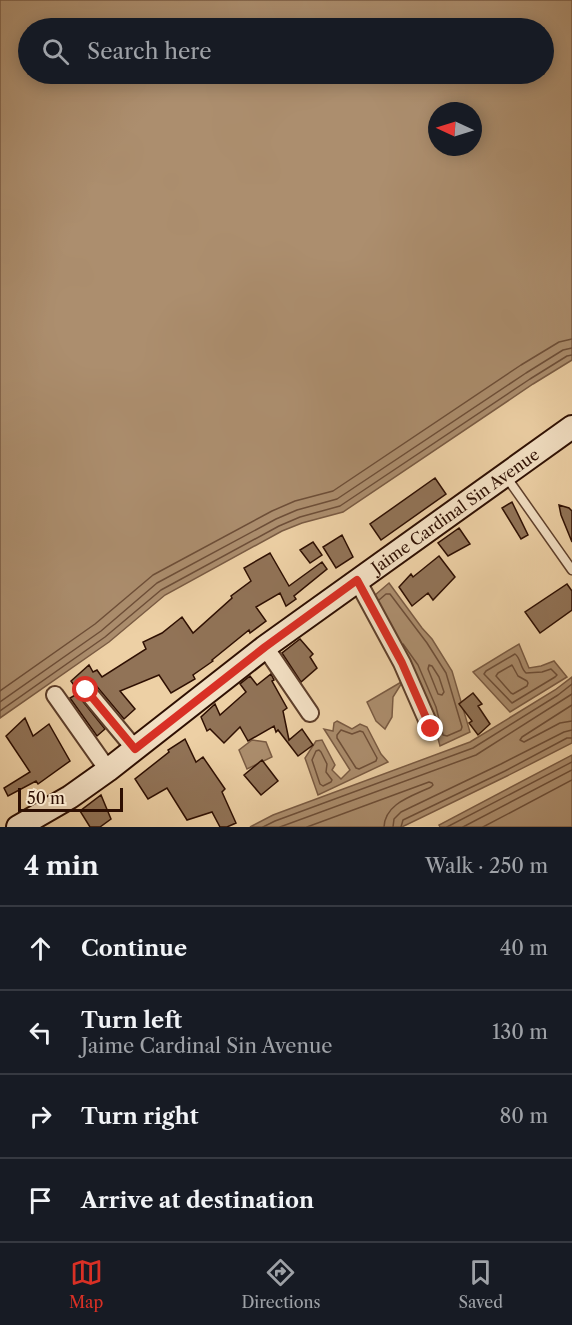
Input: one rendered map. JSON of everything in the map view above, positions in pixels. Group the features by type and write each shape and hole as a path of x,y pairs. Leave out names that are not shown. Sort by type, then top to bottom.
{"main road":[{"name":"Jaime Cardinal Sin Avenue","path":"18,827 70,797 108,770 265,647 572,427"}],"street":[{"path":"357,580 402,663 431,729"},
{"path":"265,647 310,713"},
{"path":"86,690 135,749"},
{"path":"55,695 108,770"}],"lane":[{"path":"504,475 572,570"}],"water":[{"path":"0,0 572,0 572,360 343,512 282,531 165,595 109,642 0,718"},
{"path":"389,583 432,639 452,671 470,732 440,746 430,709 367,602"},
{"path":"519,644 529,668 554,661 567,677 510,712 473,672"},
{"path":"572,677 572,743 402,827 250,827 273,815 470,742 555,690"},
{"path":"403,681 393,697 392,717 385,729 376,721 367,702"},
{"path":"337,721 352,729 360,724 367,727 381,754 388,762 318,795 305,758 316,741 322,740 335,765 332,770 341,779 350,770 324,729 333,731 334,723"},
{"path":"252,740 266,742 272,757 247,769 239,750"},
{"path":"572,755 572,827 440,827 439,825"}],"building":[{"path":"435,478 446,494 381,540 370,524"},
{"path":"512,502 528,535 521,539 502,508"},
{"path":"559,505 572,511 572,542 561,515"},
{"path":"459,528 470,544 448,556 438,543"},
{"path":"342,535 353,557 336,568 323,547"},
{"path":"313,542 322,555 310,563 300,550"},
{"path":"270,553 289,586 322,562 327,569 294,596 296,599 286,606 280,593 256,607 266,621 250,633 249,630 193,675 195,679 171,693 159,675 120,691 135,709 124,719 94,683 84,680 79,682 76,688 71,681 89,665 93,672 97,670 102,677 146,649 143,642 162,633 182,617 193,633 232,598 231,596 251,581 244,568"},
{"path":"439,556 455,577 433,600 428,593 412,606 399,587 411,574 413,577"},
{"path":"567,584 572,591 572,610 540,633 525,612"},
{"path":"300,639 313,654 310,657 317,668 301,682 282,653"},
{"path":"271,674 274,680 272,681 287,708 283,711 289,740 302,729 313,745 298,756 278,730 276,732 274,726 248,741 240,727 224,743 210,729 207,731 201,717 215,704 220,715 246,692 240,684 250,676 257,685"},
{"path":"473,693 482,704 478,706 490,724 478,735 469,723 472,721 459,704"},
{"path":"77,694 105,729 97,736 70,698"},
{"path":"25,718 33,736 49,724 70,761 38,784 36,781 8,796 4,788 30,772 6,736"},
{"path":"185,739 196,762 203,757 225,789 222,792 236,823 220,827 212,812 187,820 167,788 148,799 135,779 169,752 168,750"},
{"path":"262,760 278,781 261,795 244,775"},
{"path":"101,795 111,819 100,827 90,827 80,811"}],"route":[{"path":"86,690 135,749 265,647 357,580 402,663 431,729"}]}
